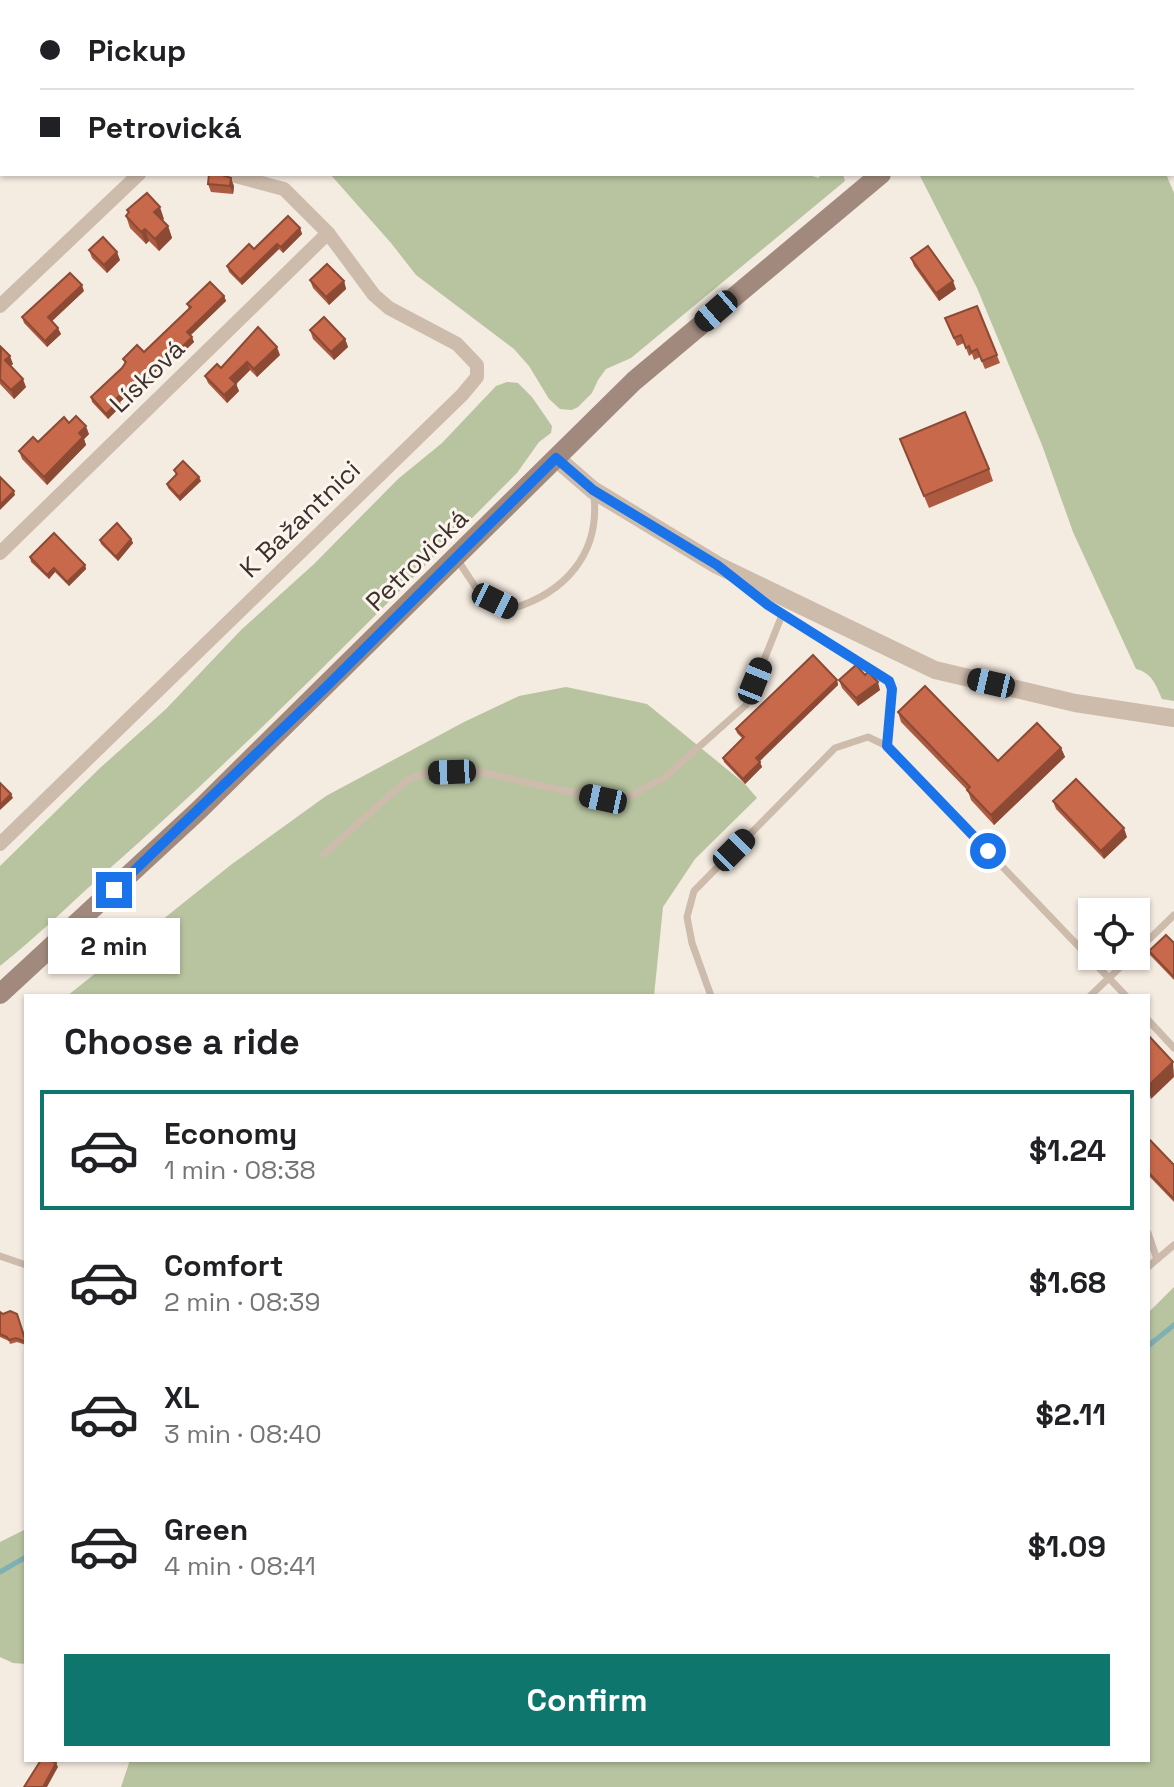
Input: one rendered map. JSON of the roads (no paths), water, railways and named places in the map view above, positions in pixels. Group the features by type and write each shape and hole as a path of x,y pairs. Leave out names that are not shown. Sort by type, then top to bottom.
{"main road":[{"name":"Petrovická","path":"0,994 198,811 634,381 879,176"}],"street":[{"path":"0,306 137,176"},
{"name":"K Bažantnici","path":"0,844 477,377 477,365 457,344 389,308 374,295 328,233 284,189 235,176"},
{"name":"Lísková","path":"0,553 328,233"},
{"path":"556,458 593,490 717,565 935,670 1075,703 1174,718"}],"lane":[{"path":"456,557 480,594 511,609 535,602 577,565 590,546 596,518 593,490"},
{"path":"717,565 753,596 889,681 892,689 887,746"},
{"path":"324,854 407,780 429,772 475,771 603,799 630,796 664,778 746,705 782,615"},
{"path":"710,994 692,943 687,917 694,891 835,748 868,737 887,746 1124,994"},
{"path":"1150,938 1174,915"},
{"path":"1092,994 1117,970"},
{"path":"1150,1022 1174,1048"},
{"path":"1150,1239 1157,1259"},
{"path":"1150,1265 1174,1245"},
{"path":"0,1256 24,1264"}],"waterway":[{"path":"1150,1344 1174,1325"},
{"path":"0,1572 24,1558"}]}
